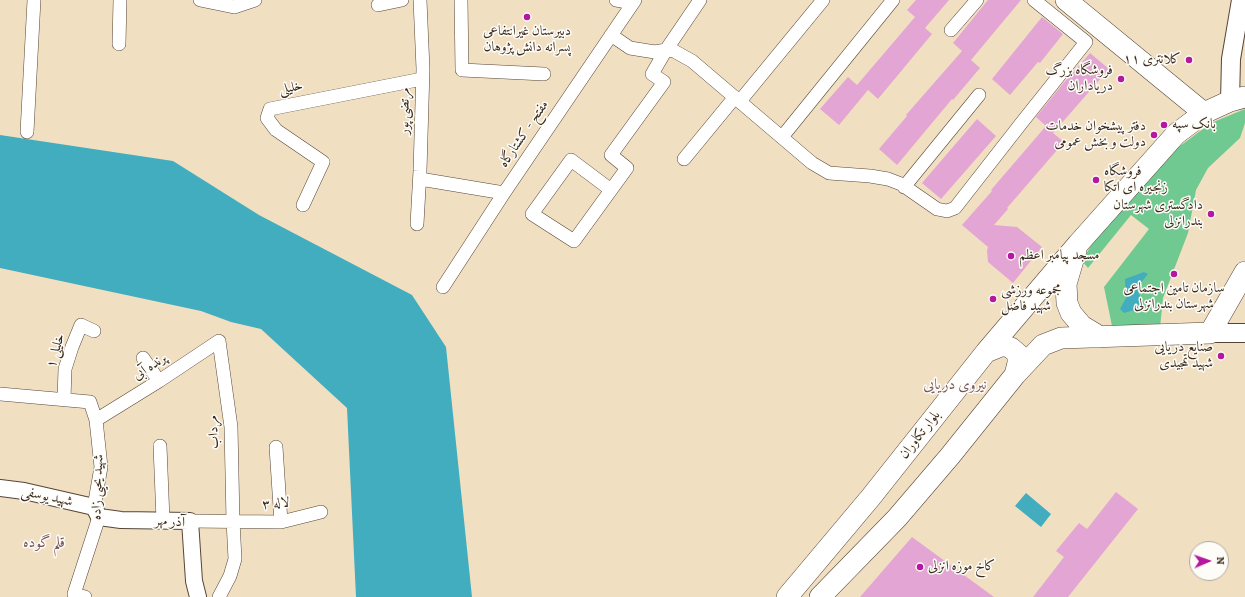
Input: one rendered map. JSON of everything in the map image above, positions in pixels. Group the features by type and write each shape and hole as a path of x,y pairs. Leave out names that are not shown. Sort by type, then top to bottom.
{"main road":[{"path":"1066,0 1204,113"},
{"path":"1238,99 1231,59 1241,0"},
{"name":"بلوار تکاوران","path":"787,597 871,497 986,352 1078,244 1176,134 1204,113 1238,99"},
{"path":"1078,244 1066,284 1067,303 1071,313 1082,326 1100,337"},
{"path":"1210,333 1245,272"},
{"path":"820,597 897,518 950,456 1015,375 1043,345 1061,338 1245,333"},
{"path":"986,352 1004,345 1011,348 1018,354 1018,363 1015,375"}],"street":[{"path":"27,132 34,0"},
{"path":"119,44 120,0"},
{"path":"200,0 234,7 255,0"},
{"path":"378,5 402,0"},
{"name":"مرتضی پور","path":"417,224 420,179 423,69 420,0"},
{"path":"461,0 462,70 544,74"},
{"path":"616,0 634,1"},
{"path":"612,190 571,160 532,214 574,241 612,190 627,168 611,155 664,82 652,74 666,50 700,0"},
{"path":"684,159 823,0"},
{"path":"782,137 893,0"},
{"path":"950,30 977,0"},
{"path":"611,35 630,48 655,52 666,50 674,51 692,61 812,163 829,173 888,179 904,186 937,209 947,211 955,208 1086,42 1034,0"},
{"name":"مفتح - کشتارگاه","path":"443,287 504,193 634,1"},
{"name":"خلیلی","path":"302,206 323,162 276,130 267,118 270,109 422,79"},
{"path":"904,186 979,95"},
{"path":"420,179 504,193"},
{"name":"خلیلی ۱","path":"64,400 65,369 72,347 82,325 94,331"},
{"name":"پرنده آبی","path":"96,420 159,381 219,341"},
{"name":"مرداب","path":"219,341 232,427 235,560 230,576 220,597"},
{"path":"143,358 159,381"},
{"path":"0,394 64,400"},
{"name":"شهید یحیی زاده","path":"64,400 90,402 96,420 101,467 97,512 80,595"},
{"path":"160,446 163,520"},
{"path":"276,447 281,522"},
{"name":"شهید یوسفی","path":"0,488 24,491 97,512"},
{"name":"آذر مهر","path":"97,512 121,520 190,521 194,581 198,597"},
{"name":"لاله ۳","path":"190,521 281,522 321,512"}],"green space":[{"path":"1245,109 1245,123 1240,138 1208,168 1196,190 1188,233 1163,298 1160,328 1112,326 1104,287 1149,229 1131,215 1088,268 1082,261 1093,242 1172,152 1211,123"}],"water":[{"path":"0,135 173,161 259,215 412,295 446,347 472,597 356,597 347,408 261,329 231,322 201,311 0,268"},
{"path":"1144,272 1148,274 1138,286 1137,290 1141,298 1143,308 1137,311 1134,310 1124,313 1120,309 1126,298 1125,279"},
{"path":"1026,493 1051,514 1041,527 1015,506"}],"building":[{"path":"916,0 949,0 925,28 932,34 878,99 868,90 839,125 820,109 848,77 857,85 915,17 907,10"},
{"path":"988,0 1021,0 971,60 980,68 897,165 879,149 907,116 906,115 962,51 953,43"},
{"path":"1042,17 1063,34 1040,63 1038,62 1010,95 992,79"},
{"path":"1090,53 1109,69 1053,133 1064,142 994,225 1017,227 1042,247 1013,283 988,262 988,247 962,225 1046,126 1036,117"},
{"path":"977,119 996,136 941,199 922,183"},
{"path":"1116,492 1138,509 1068,597 1033,597 1064,557 1056,551 1079,523 1087,529"},
{"name":"کاخ موزه انزلی","path":"912,537 994,597 860,597"}],"place":[{"name":"دبیرستان غیرانتفاعی پسرانه دانش پژوهان","path":"527,17"},
{"name":"کلانتری ۱۱","path":"1189,60"},
{"name":"فروشگاه بزرگ دریاداران","path":"1121,79"},
{"name":"بانک سپه","path":"1164,125"},
{"name":"دفتر پیشخوان خدمات دولت و بخش عمومی","path":"1154,135"},
{"name":"فروشگاه زنجیره ای اتکا","path":"1096,180"},
{"name":"دادگستری شهرستان بندرانزلی","path":"1211,214"},
{"name":"مسجد پیامبر اعظم","path":"1011,256"},
{"name":"سازمان تامین اجتماعی شهرستان بندرانزلی","path":"1174,274"},
{"name":"مجموعه ورزشی شهید فاضل","path":"993,299"},
{"name":"صنایع دریایی شهید تمجیدی","path":"1221,356"},
{"name":"کاخ موزه انزلی","path":"920,567"}],"district":[{"name":"نیروی دریایی","path":"955,385"},
{"name":"قلم گوده","path":"44,543"}]}
